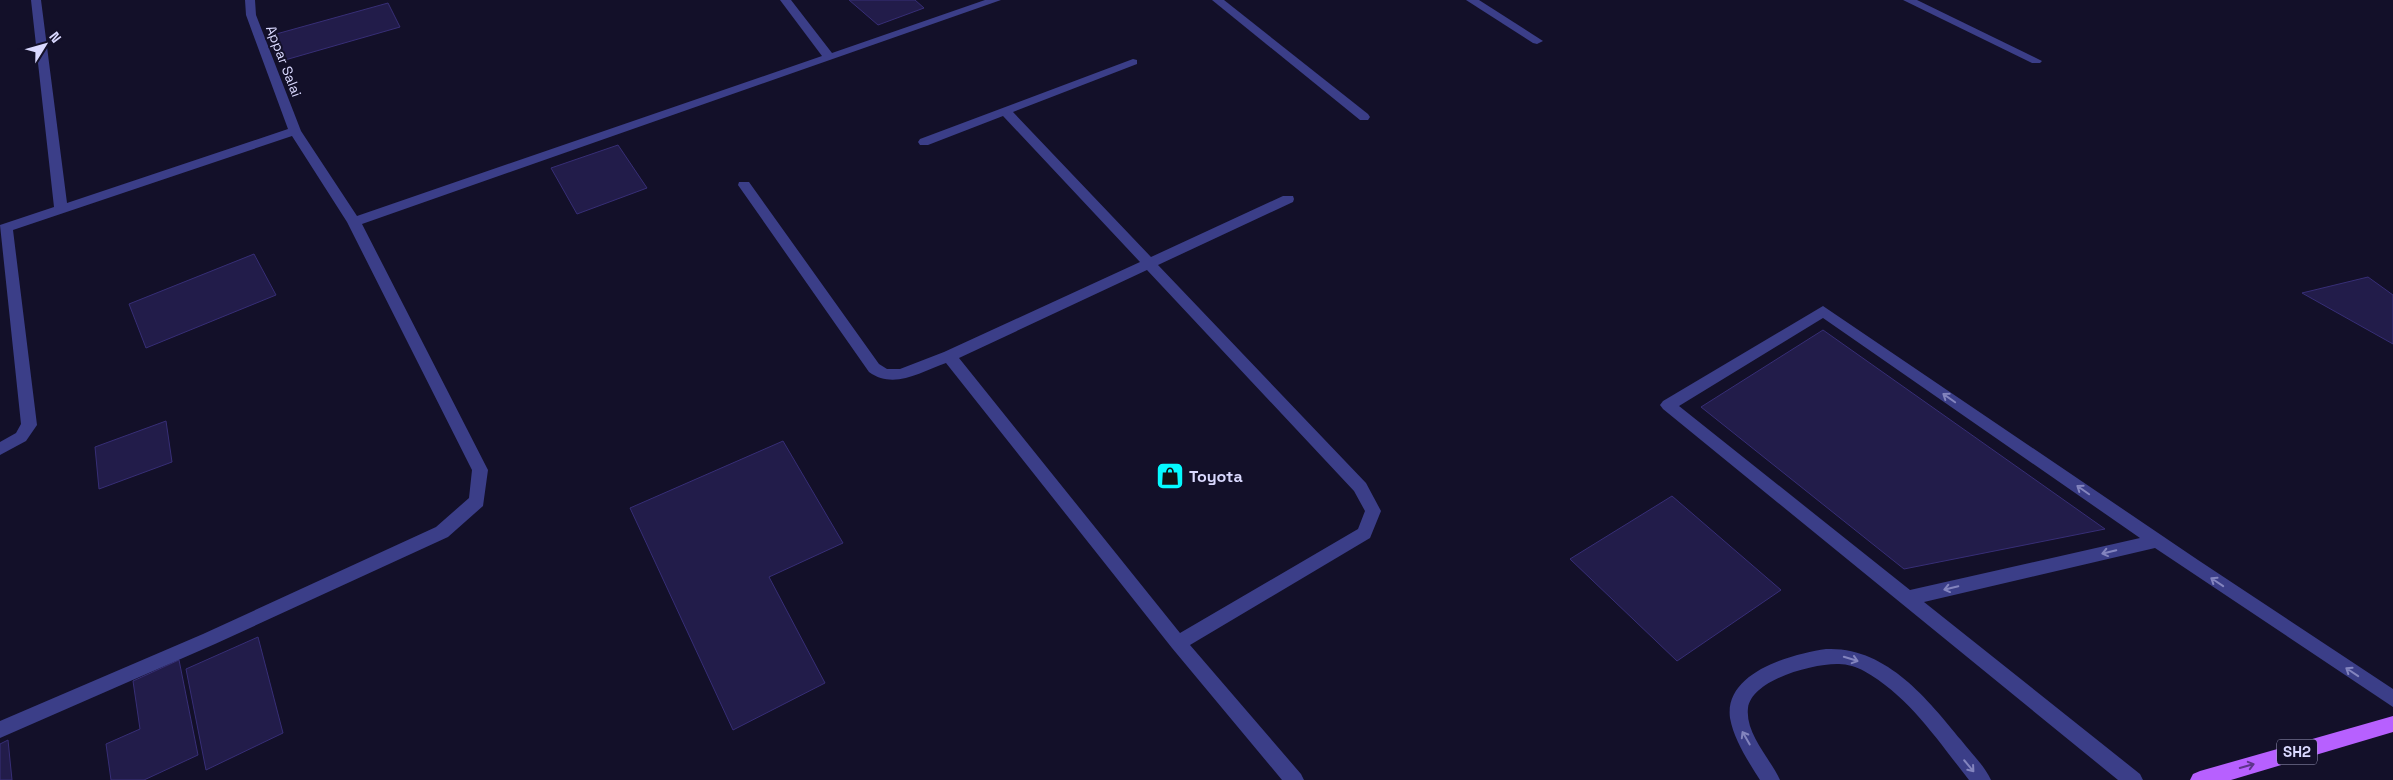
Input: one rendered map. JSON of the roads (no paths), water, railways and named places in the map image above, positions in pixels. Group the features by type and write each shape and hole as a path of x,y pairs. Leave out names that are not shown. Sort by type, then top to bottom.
{"main road":[{"name":"SH2","path":"2200,780 2393,724"}],"street":[{"path":"36,0 61,209"},
{"name":"Appar Salai","path":"0,730 210,639 442,532 477,501 480,470 354,222 295,132 251,15 250,0"},
{"path":"784,0 829,58"},
{"path":"354,222 996,0"},
{"path":"1217,0 1364,117"},
{"path":"1471,0 1537,41"},
{"path":"1908,0 2036,61"},
{"path":"924,142 1133,62"},
{"path":"1006,112 1360,487 1373,511 1364,533 1178,643"},
{"path":"0,449 21,437 28,425 3,230 295,132"},
{"path":"744,185 874,368 884,375 901,374 949,356 1288,199"},
{"path":"2133,780 1668,405 1823,311 2157,541 2393,699"},
{"path":"949,356 1178,643 1294,780"},
{"path":"1909,598 2157,541"},
{"path":"1770,780 1741,730 1741,701 1753,685 1770,672 1809,661 1839,656 1869,665 1902,686 1982,780"}],"place":[{"name":"Toyota","path":"1170,476"}]}
